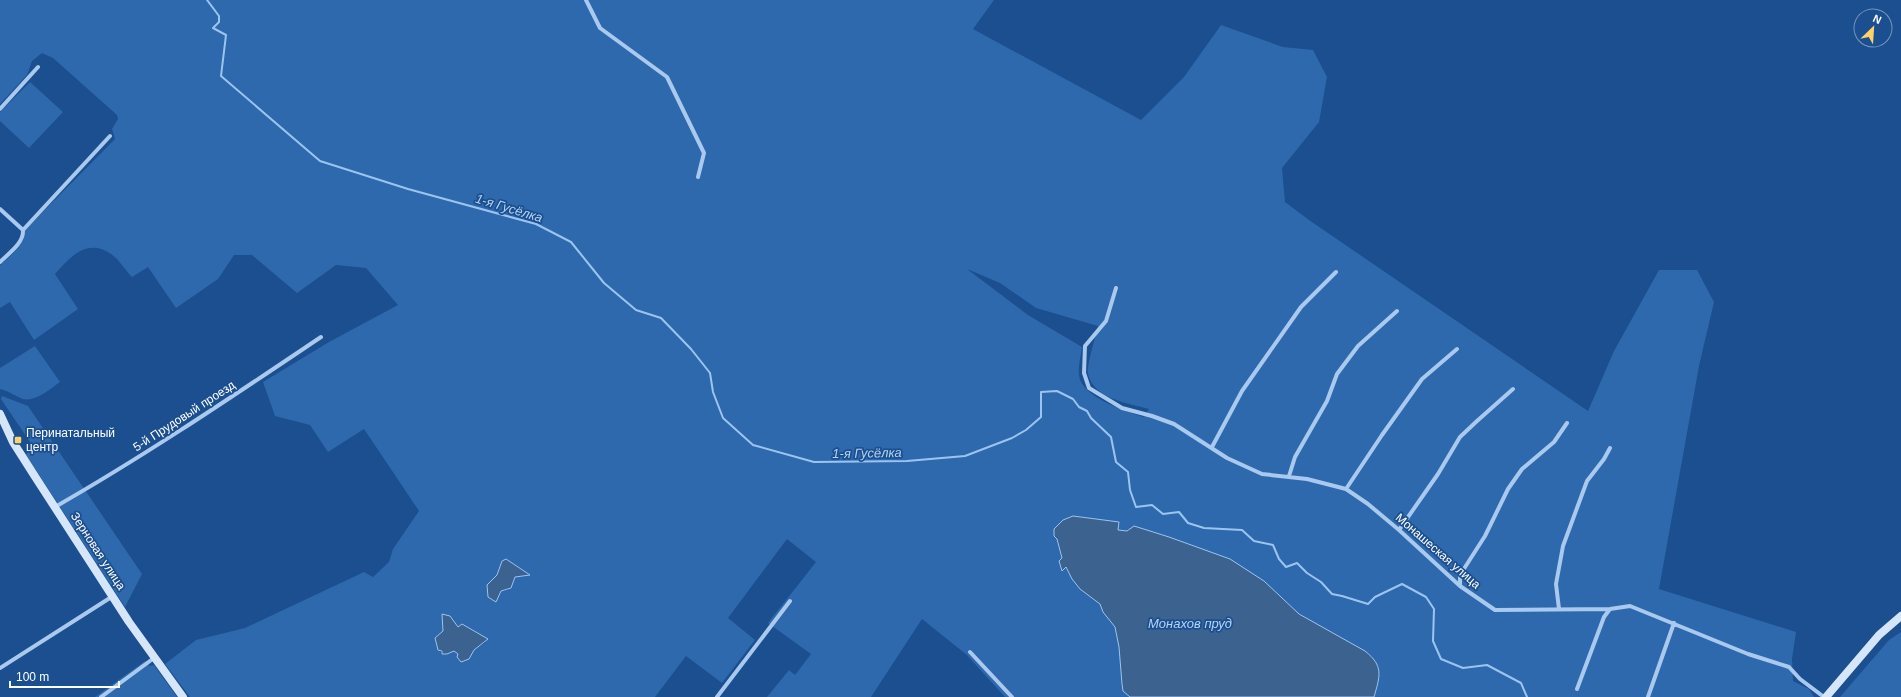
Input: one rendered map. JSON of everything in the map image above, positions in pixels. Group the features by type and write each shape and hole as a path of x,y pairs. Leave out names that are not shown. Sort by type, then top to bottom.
{"street":[{"path":"586,0 600,28 667,77 704,153 698,177"},
{"path":"0,109 38,67"},
{"path":"0,262 20,242 23,235 23,230 110,136"},
{"path":"0,209 23,230"},
{"path":"1212,447 1242,391 1301,307 1336,272"},
{"name":"Монашеская улица","path":"1116,288 1106,321 1085,346 1084,373 1088,388 1122,408 1174,424 1227,458 1262,474 1289,476 1346,489 1368,504 1399,530 1460,586 1495,610 1610,610 1630,606 1748,654 1789,667 1800,678 1825,697"},
{"path":"1289,476 1295,458 1327,401 1337,374 1358,346 1397,311"},
{"name":"5-й Прудовый проезд","path":"54,508 88,489 168,439 321,337"},
{"path":"1346,489 1422,379 1457,349"},
{"path":"1399,530 1438,474 1460,437 1513,389"},
{"name":"Зерновая улица","path":"0,414 21,456 54,508 129,622 183,697"},
{"path":"1460,586 1460,575 1485,536 1508,489 1522,469 1554,442 1567,423"},
{"path":"1559,609 1556,584 1563,546 1587,481 1604,459 1610,448"},
{"path":"0,668 113,596"},
{"path":"717,697 790,601"},
{"path":"1577,689 1604,617 1610,610"},
{"path":"1825,697 1879,635 1901,616"},
{"path":"1648,697 1674,624"},
{"path":"970,652 1012,697"},
{"path":"101,697 154,658"}],"shaded area":[{"path":"0,0 994,0 973,29 1141,120 1184,77 1221,25 1283,47 1313,50 1327,77 1319,122 1282,168 1285,202 1588,411 1614,351 1659,270 1697,270 1714,302 1699,366 1659,589 1796,632 1792,659 1793,681 1809,689 1814,697 1005,697 967,655 922,619 871,697 767,697 789,670 795,675 811,654 768,623 816,562 787,539 728,618 755,640 722,683 686,656 655,697 190,697 165,664 196,640 245,628 364,572 373,577 389,562 393,549 419,511 364,429 328,452 310,425 275,416 263,382 329,342 398,305 366,268 336,265 297,293 252,255 234,255 218,279 176,308 148,267 132,277 114,256 102,249 94,248 86,249 73,256 55,274 78,309 34,340 10,302 0,308 0,265 13,254 23,241 25,230 115,139 112,129 118,119 117,115 53,58 42,53 32,61 27,75 0,104","holes":["967,269 1000,283 1036,308 1098,326 1088,371 1091,382 1097,389 1113,399 1149,409 1144,417 1105,402 1087,390 1079,375 1082,347 1028,315","506,559 530,575 515,576 508,590 501,591 496,602 488,597 487,585 497,575 502,561","443,614 453,620 458,627 466,627 474,630 486,642 474,650 469,659 459,659 457,657 458,654 454,650 447,654 442,654 437,646 435,638 443,631"]},
{"path":"30,82 63,112 29,148 0,121 0,112"},
{"path":"35,346 60,382 33,399 23,399 0,389 0,368"},
{"path":"2,396 28,406 142,574 125,607 26,455 32,445 1,399"},
{"path":"1901,632 1901,697 1840,697 1889,640"},
{"path":"145,661 150,666 154,665 177,697 95,697"}],"water":[{"name":"Монахов пруд","path":"1073,516 1119,522 1118,530 1127,531 1134,526 1230,559 1264,581 1299,614 1365,651 1371,656 1378,667 1379,672 1374,697 1130,697 1123,691 1119,647 1115,627 1103,612 1100,604 1080,589 1072,579 1066,567 1062,571 1059,561 1062,558 1057,539 1054,536 1054,529 1063,520"},
{"path":"506,559 530,575 515,577 511,588 501,591 496,602 488,597 487,585 497,575 502,561"},
{"path":"442,614 450,616 458,627 462,624 488,639 474,650 469,659 461,662 457,657 458,654 454,651 447,654 442,654 442,651 438,650 435,638 443,631"}],"waterway":[{"name":"1-я Гусёлка","path":"207,0 219,16 219,22 213,28 226,35 221,76 320,161 408,189 536,224 571,242 604,283 636,310 661,318 691,349 710,373 713,392 723,418 753,445 814,462 907,461 965,456 1012,438 1026,430 1041,417 1041,392 1057,391 1073,399 1079,407 1087,411 1091,418 1111,437 1116,462 1128,472 1130,490 1136,507 1152,505 1163,514 1179,512 1188,523 1204,528 1242,530 1254,541 1273,545 1279,559 1286,567 1297,563 1307,573 1321,582 1332,594 1368,604 1375,597 1402,584 1426,597 1434,609 1433,641 1441,659 1463,668 1487,665 1521,683 1527,697"}],"place":[{"name":"Перинатальный центр","path":"18,440"}]}
